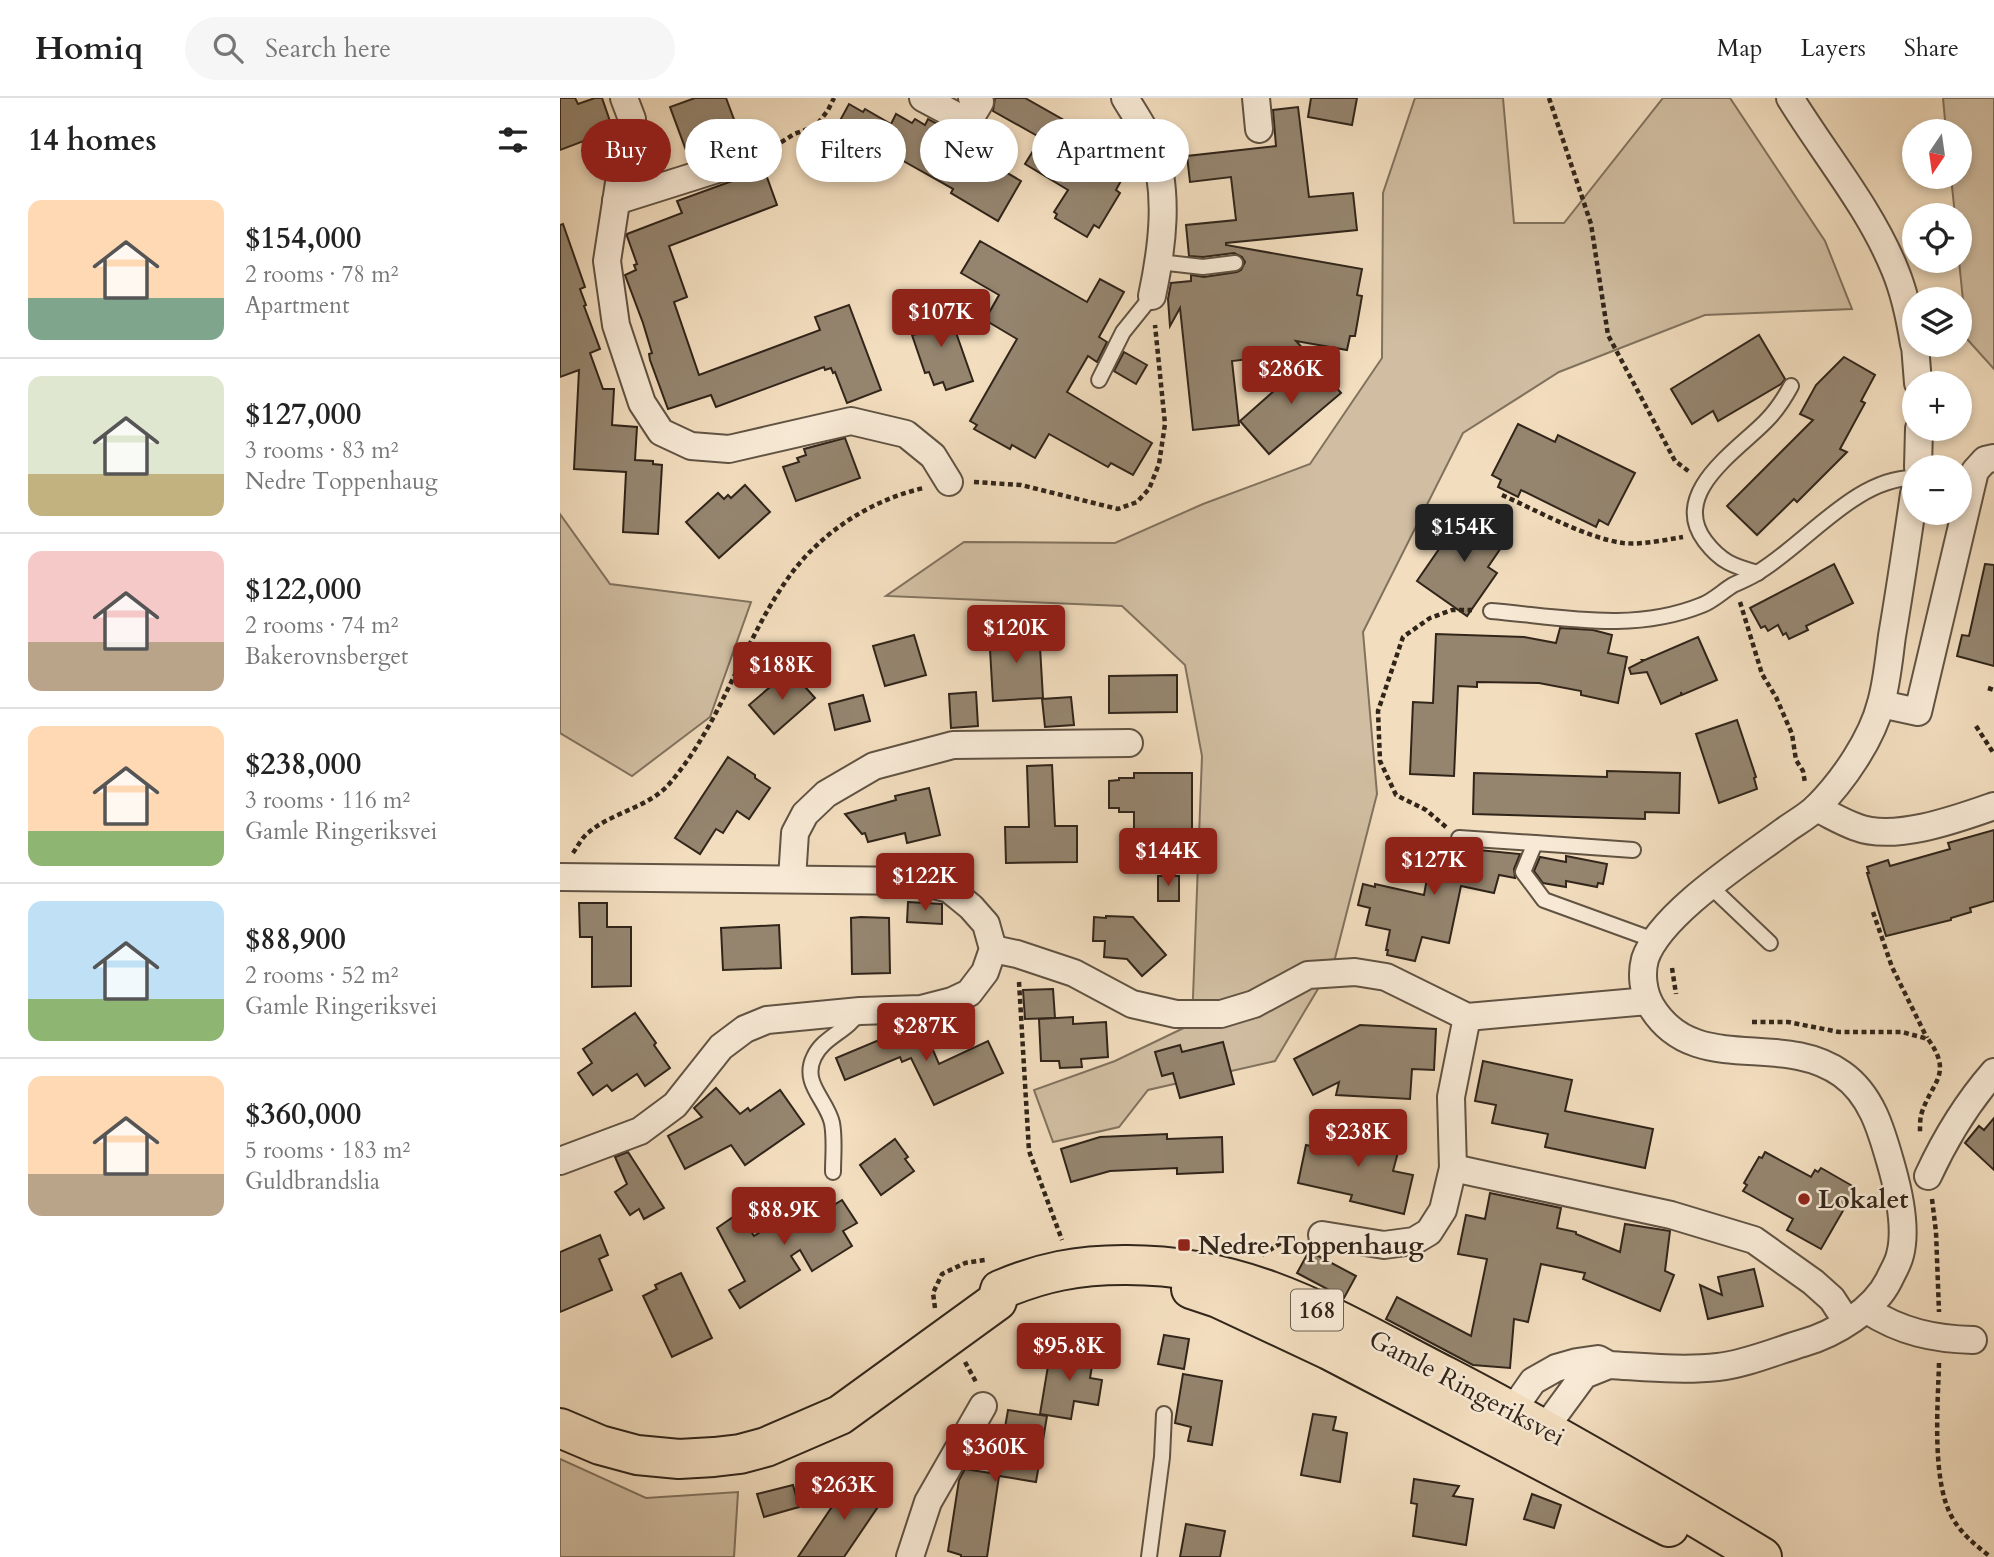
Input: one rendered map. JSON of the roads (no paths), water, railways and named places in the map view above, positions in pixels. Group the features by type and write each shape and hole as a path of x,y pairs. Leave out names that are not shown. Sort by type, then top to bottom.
{"main road":[{"name":"Gamle Ringeriksvei","path":"560,1428 600,1445 637,1455 679,1459 740,1454 766,1447 840,1415 997,1300 1008,1304 1062,1287 1097,1281 1146,1282 1201,1292 1329,1350 1524,1428 1762,1557"},
{"name":"Gamle Ringeriksvei","path":"1524,1428 1726,1557"}],"street":[{"path":"624,98 632,119 607,261 616,325 642,403 661,432 691,446 729,449 851,421 906,434 933,456 949,482"},
{"path":"923,98 968,122 978,99"},
{"path":"1125,98 1151,143 1160,169 1162,197 1159,262 1152,296"},
{"path":"1256,98 1259,128"},
{"path":"1790,98 1860,203 1895,270 1902,293"},
{"path":"616,201 685,179"},
{"path":"1881,704 1918,712 1975,471 1985,460 1994,458"},
{"path":"1524,1428 1533,1381 1556,1368 1598,1359 1609,1365 1680,1369 1721,1367 1811,1341 1857,1316 1887,1285 1900,1255 1902,1217 1899,1192 1877,1116 1860,1092 1842,1074 1817,1061 1779,1052 1705,1048 1677,1036 1659,1019 1648,1001 1643,983 1645,961 1654,940 1710,886 1853,762 1868,738 1881,704 1909,525"},
{"path":"792,879 795,833 805,814 825,794 874,766 954,745 1129,743"},
{"path":"1812,800 1858,828 1890,832 1956,820 1994,806"},
{"path":"564,877 918,881 949,890 971,906 1005,951 1074,973 1132,1004 1176,1014 1221,1014 1254,1004 1308,975 1355,972 1386,977 1467,1017 1648,1001"},
{"path":"560,1161 640,1131 675,1105 721,1047 745,1029 767,1020 860,1011 921,1009 952,1001 969,993 1005,951"},
{"path":"1322,1235 1384,1245 1414,1241 1429,1232 1443,1210 1453,1168 1451,1097 1467,1017"},
{"path":"1928,1176 1949,1132 1974,1094 1994,1072"},
{"path":"1453,1168 1671,1215 1754,1240 1857,1316 1939,1339 1973,1340"},
{"path":"1524,1428 1584,1376 1609,1365"},
{"path":"910,1557 928,1502 983,1406"}],"lane":[{"path":"1159,262 1203,267 1235,263"},
{"path":"1099,380 1123,332 1152,296"},
{"path":"1758,573 1728,565 1713,551 1700,534 1694,509 1704,483 1775,411 1791,386"},
{"path":"1490,611 1620,623 1651,621 1703,605 1734,584 1758,573 1862,494 1902,478"},
{"path":"1459,838 1633,850"},
{"path":"1535,843 1523,872 1544,900 1654,940"},
{"path":"1710,886 1770,943"},
{"path":"833,1172 832,1125 812,1084 810,1071 813,1058 821,1046 853,1023 860,1011"},
{"path":"1149,1557 1162,1457 1164,1413"}],"place":[{"name":"Lokalet","path":"1804,1199"},
{"name":"Nedre Toppenhaug","path":"1184,1245"}]}
